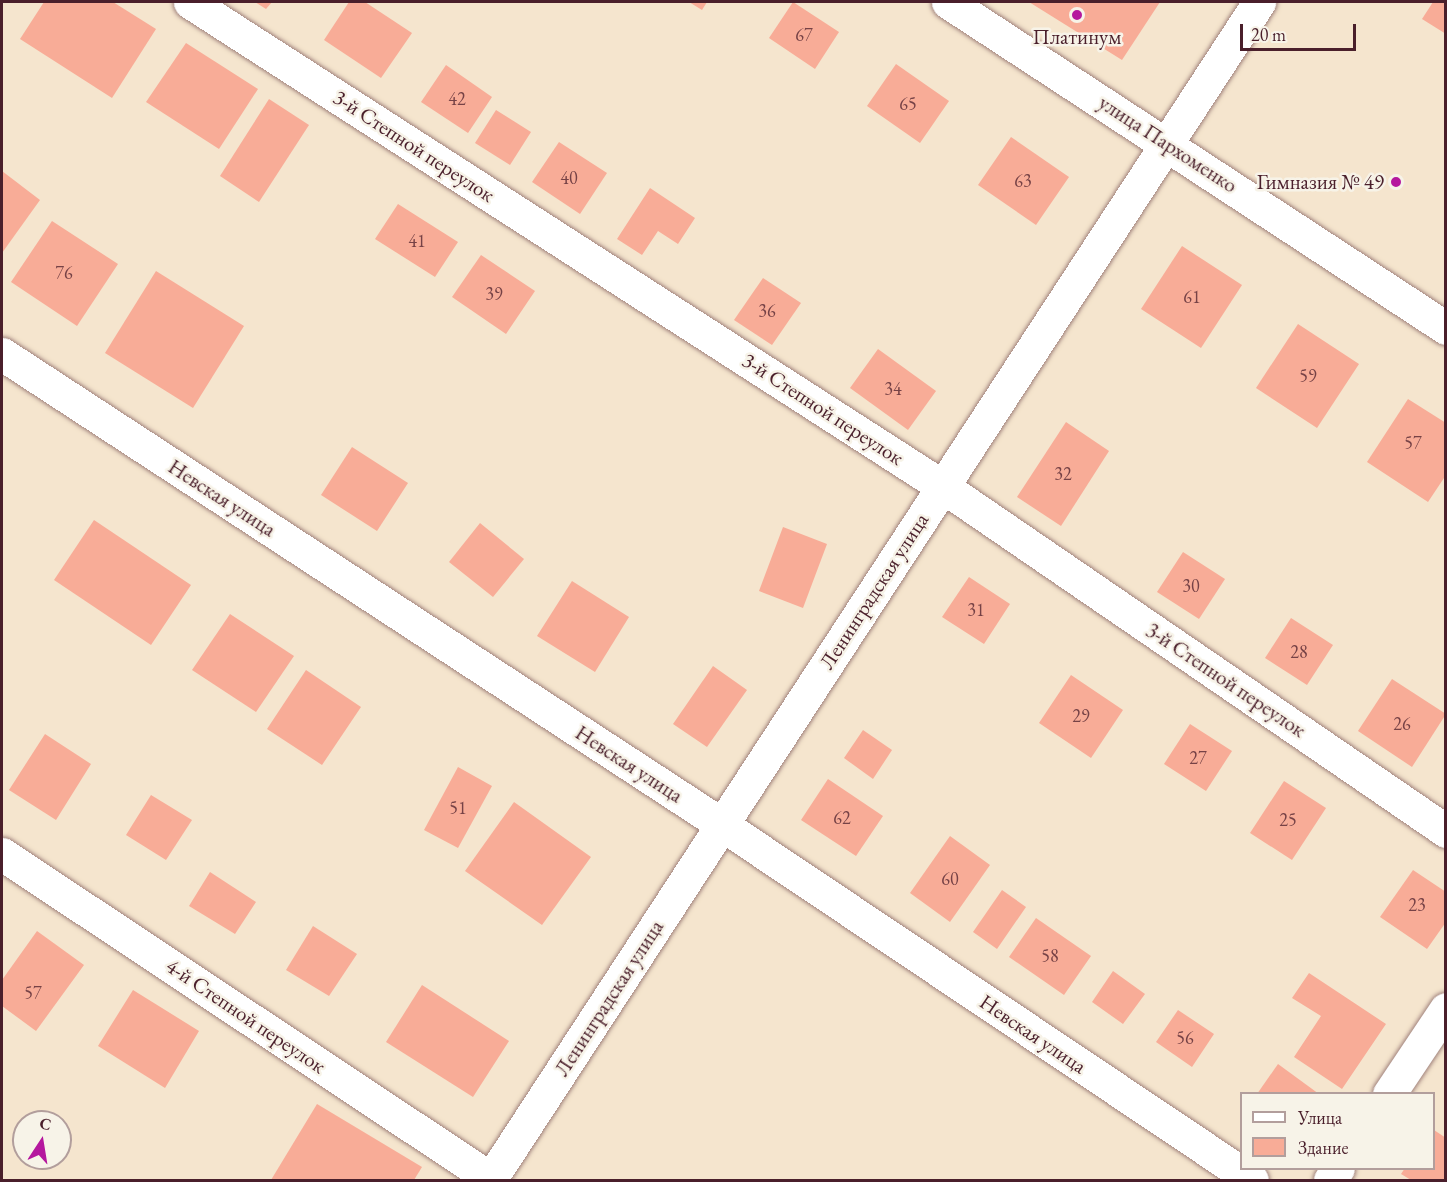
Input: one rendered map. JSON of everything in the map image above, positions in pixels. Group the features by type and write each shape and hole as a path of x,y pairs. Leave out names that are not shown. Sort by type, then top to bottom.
{"street":[{"name":"3-й Степной переулок","path":"190,2 942,486 1446,831"},
{"name":"улица Пархоменко","path":"948,2 1167,142 1446,328"},
{"name":"Ленинградская улица","path":"491,1180 1258,2"},
{"name":"Невская улица","path":"2,354 721,825 1252,1180"},
{"name":"4-й Степной переулок","path":"2,854 491,1180"},
{"path":"1390,1092 1446,1009"}],"building":[{"path":"44,2 113,2 156,29 112,98 20,39"},
{"path":"255,2 272,2 266,9"},
{"path":"349,2 365,2 412,33 381,78 324,40"},
{"path":"689,2 707,2 702,10"},
{"path":"793,2 839,32 815,69 769,38"},
{"path":"1029,2 1160,2 1122,60"},
{"path":"1433,2 1446,2 1446,34 1422,19"},
{"path":"186,43 258,89 219,149 146,102"},
{"path":"896,64 949,101 920,143 867,106"},
{"path":"446,65 492,97 468,133 421,102"},
{"path":"269,99 309,125 259,202 220,176"},
{"path":"496,110 531,132 510,165 475,143"},
{"path":"1011,137 1069,177 1036,225 978,185"},
{"path":"559,142 607,173 580,214 532,182"},
{"path":"2,171 40,200 2,253"},
{"path":"650,188 695,218 678,244 658,231 642,255 617,239"},
{"path":"398,204 458,242 435,277 375,239"},
{"path":"52,221 118,264 77,326 11,282"},
{"path":"1182,246 1242,285 1201,348 1141,309"},
{"path":"481,255 535,291 506,334 452,297"},
{"path":"156,271 244,326 193,408 105,353"},
{"path":"763,278 801,303 772,345 734,320"},
{"path":"1298,324 1359,364 1317,428 1256,388"},
{"path":"878,349 936,391 908,430 850,388"},
{"path":"1408,399 1446,423 1446,475 1428,502 1367,462"},
{"path":"1066,422 1109,451 1061,526 1017,497"},
{"path":"352,447 408,483 377,531 321,495"},
{"path":"94,520 191,585 151,645 54,580"},
{"path":"480,523 524,559 493,597 449,562"},
{"path":"783,527 827,544 803,608 759,591"},
{"path":"1183,552 1225,579 1199,619 1157,592"},
{"path":"969,577 1010,604 984,644 942,617"},
{"path":"572,581 629,617 595,672 537,636"},
{"path":"230,614 294,656 256,712 192,670"},
{"path":"1291,618 1333,645 1307,685 1265,658"},
{"path":"713,666 747,690 707,747 673,724"},
{"path":"306,670 361,707 322,765 267,729"},
{"path":"1071,675 1123,710 1091,758 1039,723"},
{"path":"1392,679 1446,714 1412,767 1358,731"},
{"path":"1190,724 1232,751 1206,791 1164,764"},
{"path":"863,730 892,750 873,779 844,758"},
{"path":"45,734 91,764 56,820 9,790"},
{"path":"458,767 492,786 458,848 424,830"},
{"path":"828,779 883,816 856,856 801,820"},
{"path":"1284,781 1326,808 1292,860 1250,833"},
{"path":"151,795 192,820 166,860 126,835"},
{"path":"514,802 591,857 542,925 465,871"},
{"path":"950,836 990,865 950,922 910,893"},
{"path":"1413,870 1446,892 1446,922 1427,949 1380,917"},
{"path":"210,872 256,902 235,934 189,906"},
{"path":"1002,890 1026,907 997,949 973,932"},
{"path":"1036,918 1091,956 1064,995 1009,957"},
{"path":"313,926 357,954 329,996 286,970"},
{"path":"37,931 84,965 36,1031 2,1006 2,980"},
{"path":"1113,971 1145,994 1123,1024 1092,1002"},
{"path":"1309,973 1386,1024 1342,1089 1294,1057 1321,1016 1292,998"},
{"path":"422,985 509,1041 473,1097 386,1042"},
{"path":"133,990 199,1031 165,1088 98,1046"},
{"path":"1178,1010 1214,1034 1192,1067 1156,1042"},
{"path":"1278,1064 1316,1092 1258,1092"},
{"path":"317,1104 422,1167 414,1180 271,1180"},
{"path":"1435,1131 1446,1138 1446,1180 1411,1180 1401,1174 1404,1170 1435,1170"}],"place":[{"name":"Платинум","path":"1077,15"},
{"name":"Гимназия № 49","path":"1396,182"}]}
